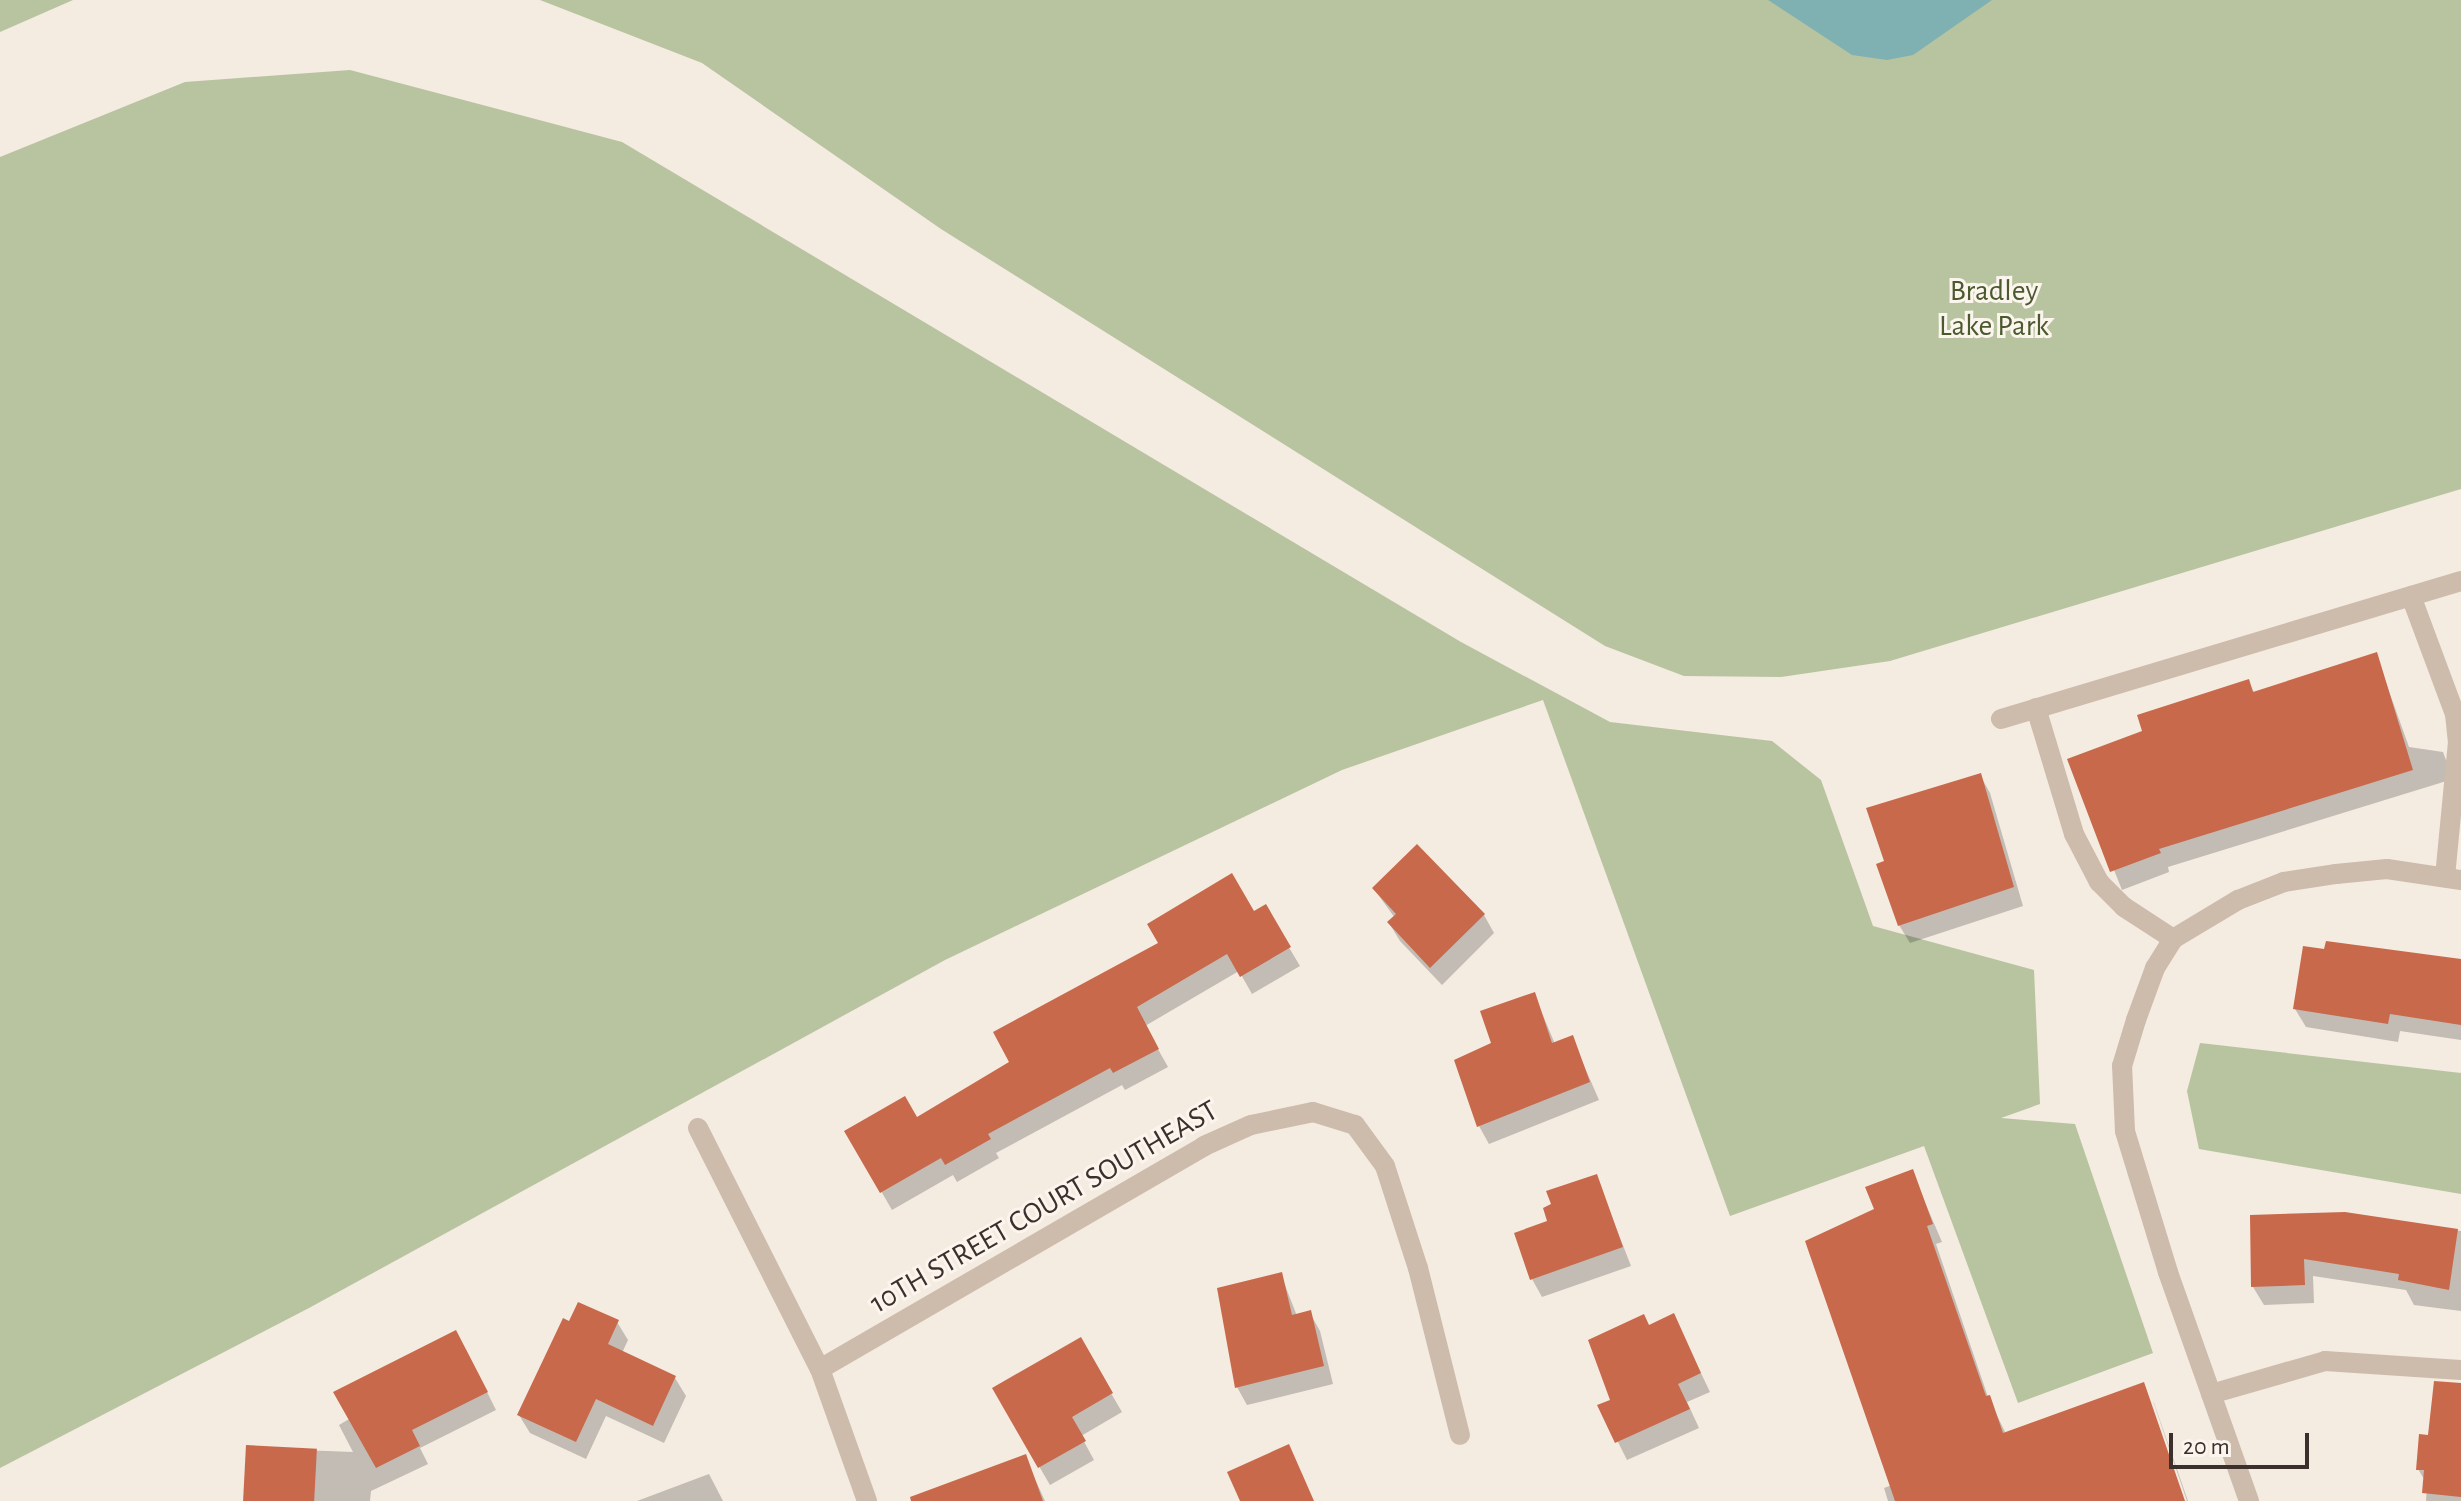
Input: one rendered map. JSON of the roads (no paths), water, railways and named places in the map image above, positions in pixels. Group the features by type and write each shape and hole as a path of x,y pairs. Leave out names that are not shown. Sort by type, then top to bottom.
{"street":[{"path":"2001,719 2461,581"},
{"path":"2249,1501 2125,1131 2122,1066 2155,968 2173,939 2197,921 2284,882 2387,869 2453,879 2458,742 2455,714 2411,596"},
{"path":"2036,708 2074,834 2099,882 2124,907 2173,939"},
{"name":"10TH STREET COURT SOUTHEAST","path":"820,1369 1204,1146 1251,1125 1313,1112 1355,1125 1385,1166 1418,1268 1460,1435"},
{"path":"698,1128 820,1369 867,1501"},
{"path":"2211,1394 2325,1361 2461,1370"}],"water":[{"path":"1768,0 1992,0 1913,55 1887,60 1852,55"}],"park label":[{"name":"Bradley Lake Park","path":"1994,308"}]}
